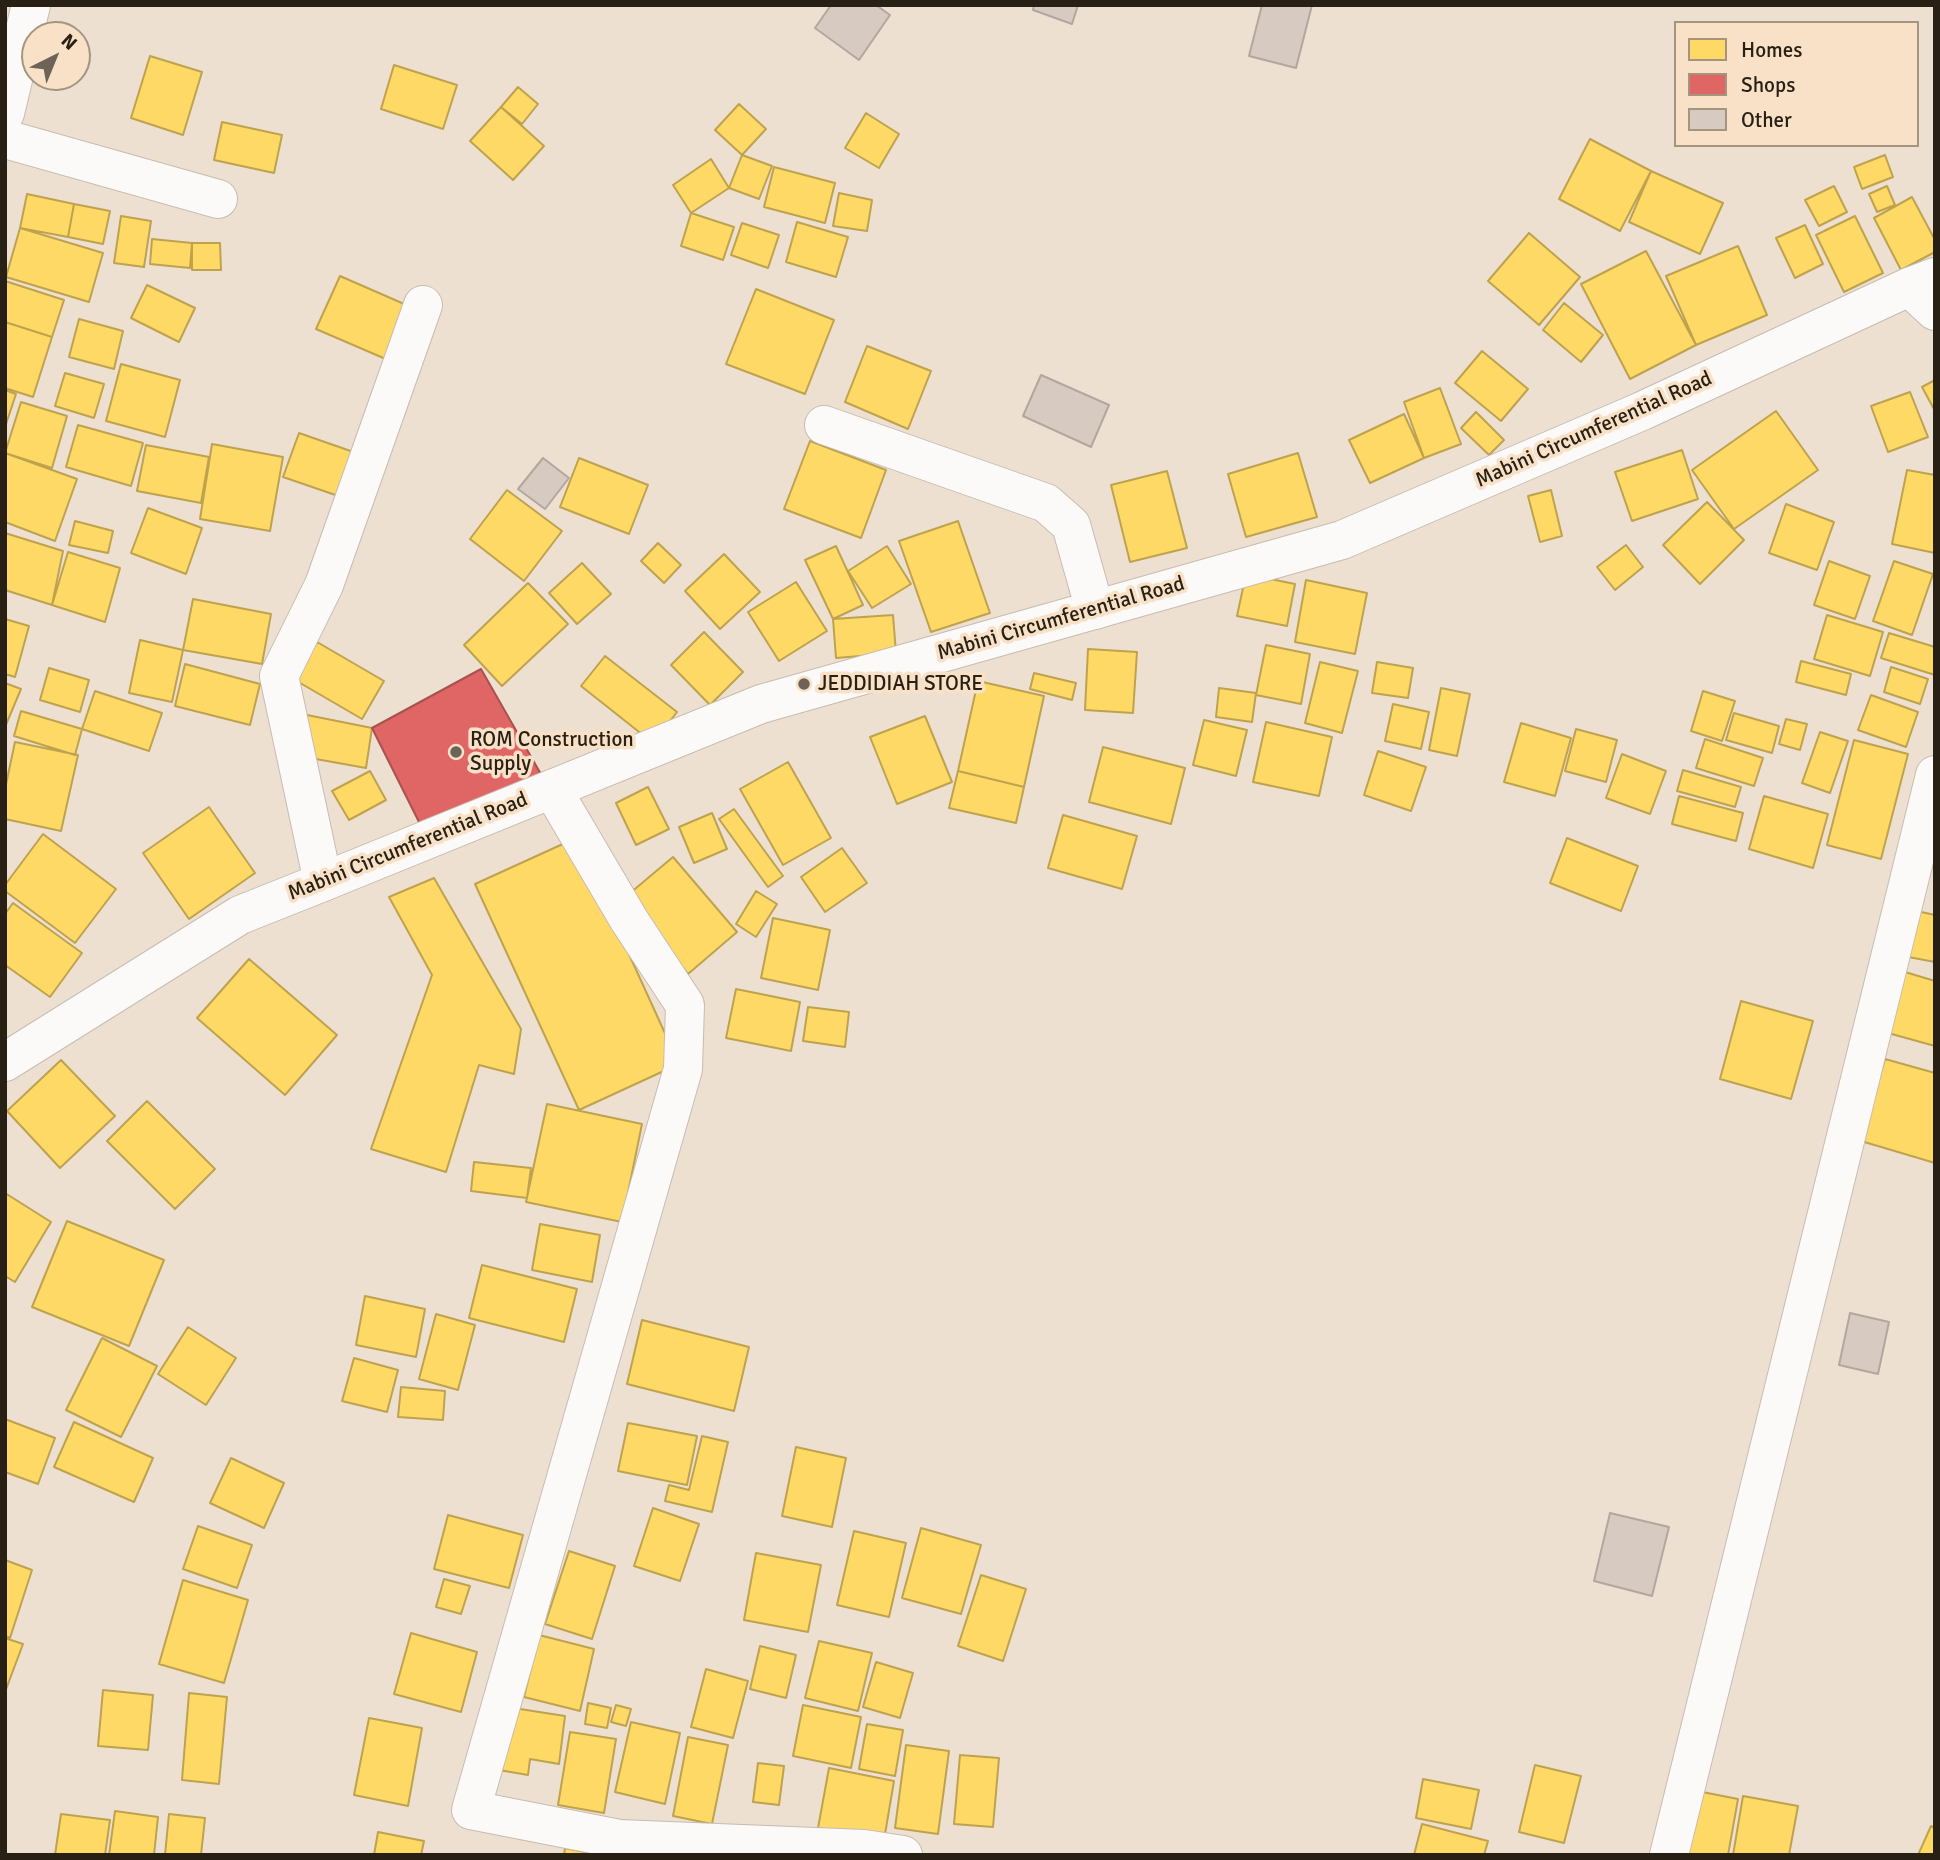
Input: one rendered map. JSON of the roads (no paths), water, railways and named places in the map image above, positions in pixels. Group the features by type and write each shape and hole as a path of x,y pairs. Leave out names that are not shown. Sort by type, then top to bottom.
{"street":[{"path":"5,113 31,5"},
{"path":"5,139 218,199"},
{"name":"Mabini Circumferential Road","path":"5,1062 240,915 761,704 1342,540 1926,292"},
{"path":"323,882 279,676 324,585 423,305"},
{"path":"824,425 1046,503 1070,525 1095,610"},
{"path":"1669,1855 1935,775"},
{"path":"552,789 629,920 685,1005 683,1069 471,1810 619,1839 864,1849 903,1855"}],"place":[{"name":"JEDDIDIAH STORE","path":"804,684"},
{"name":"ROM Construction Supply","path":"456,752"}]}
